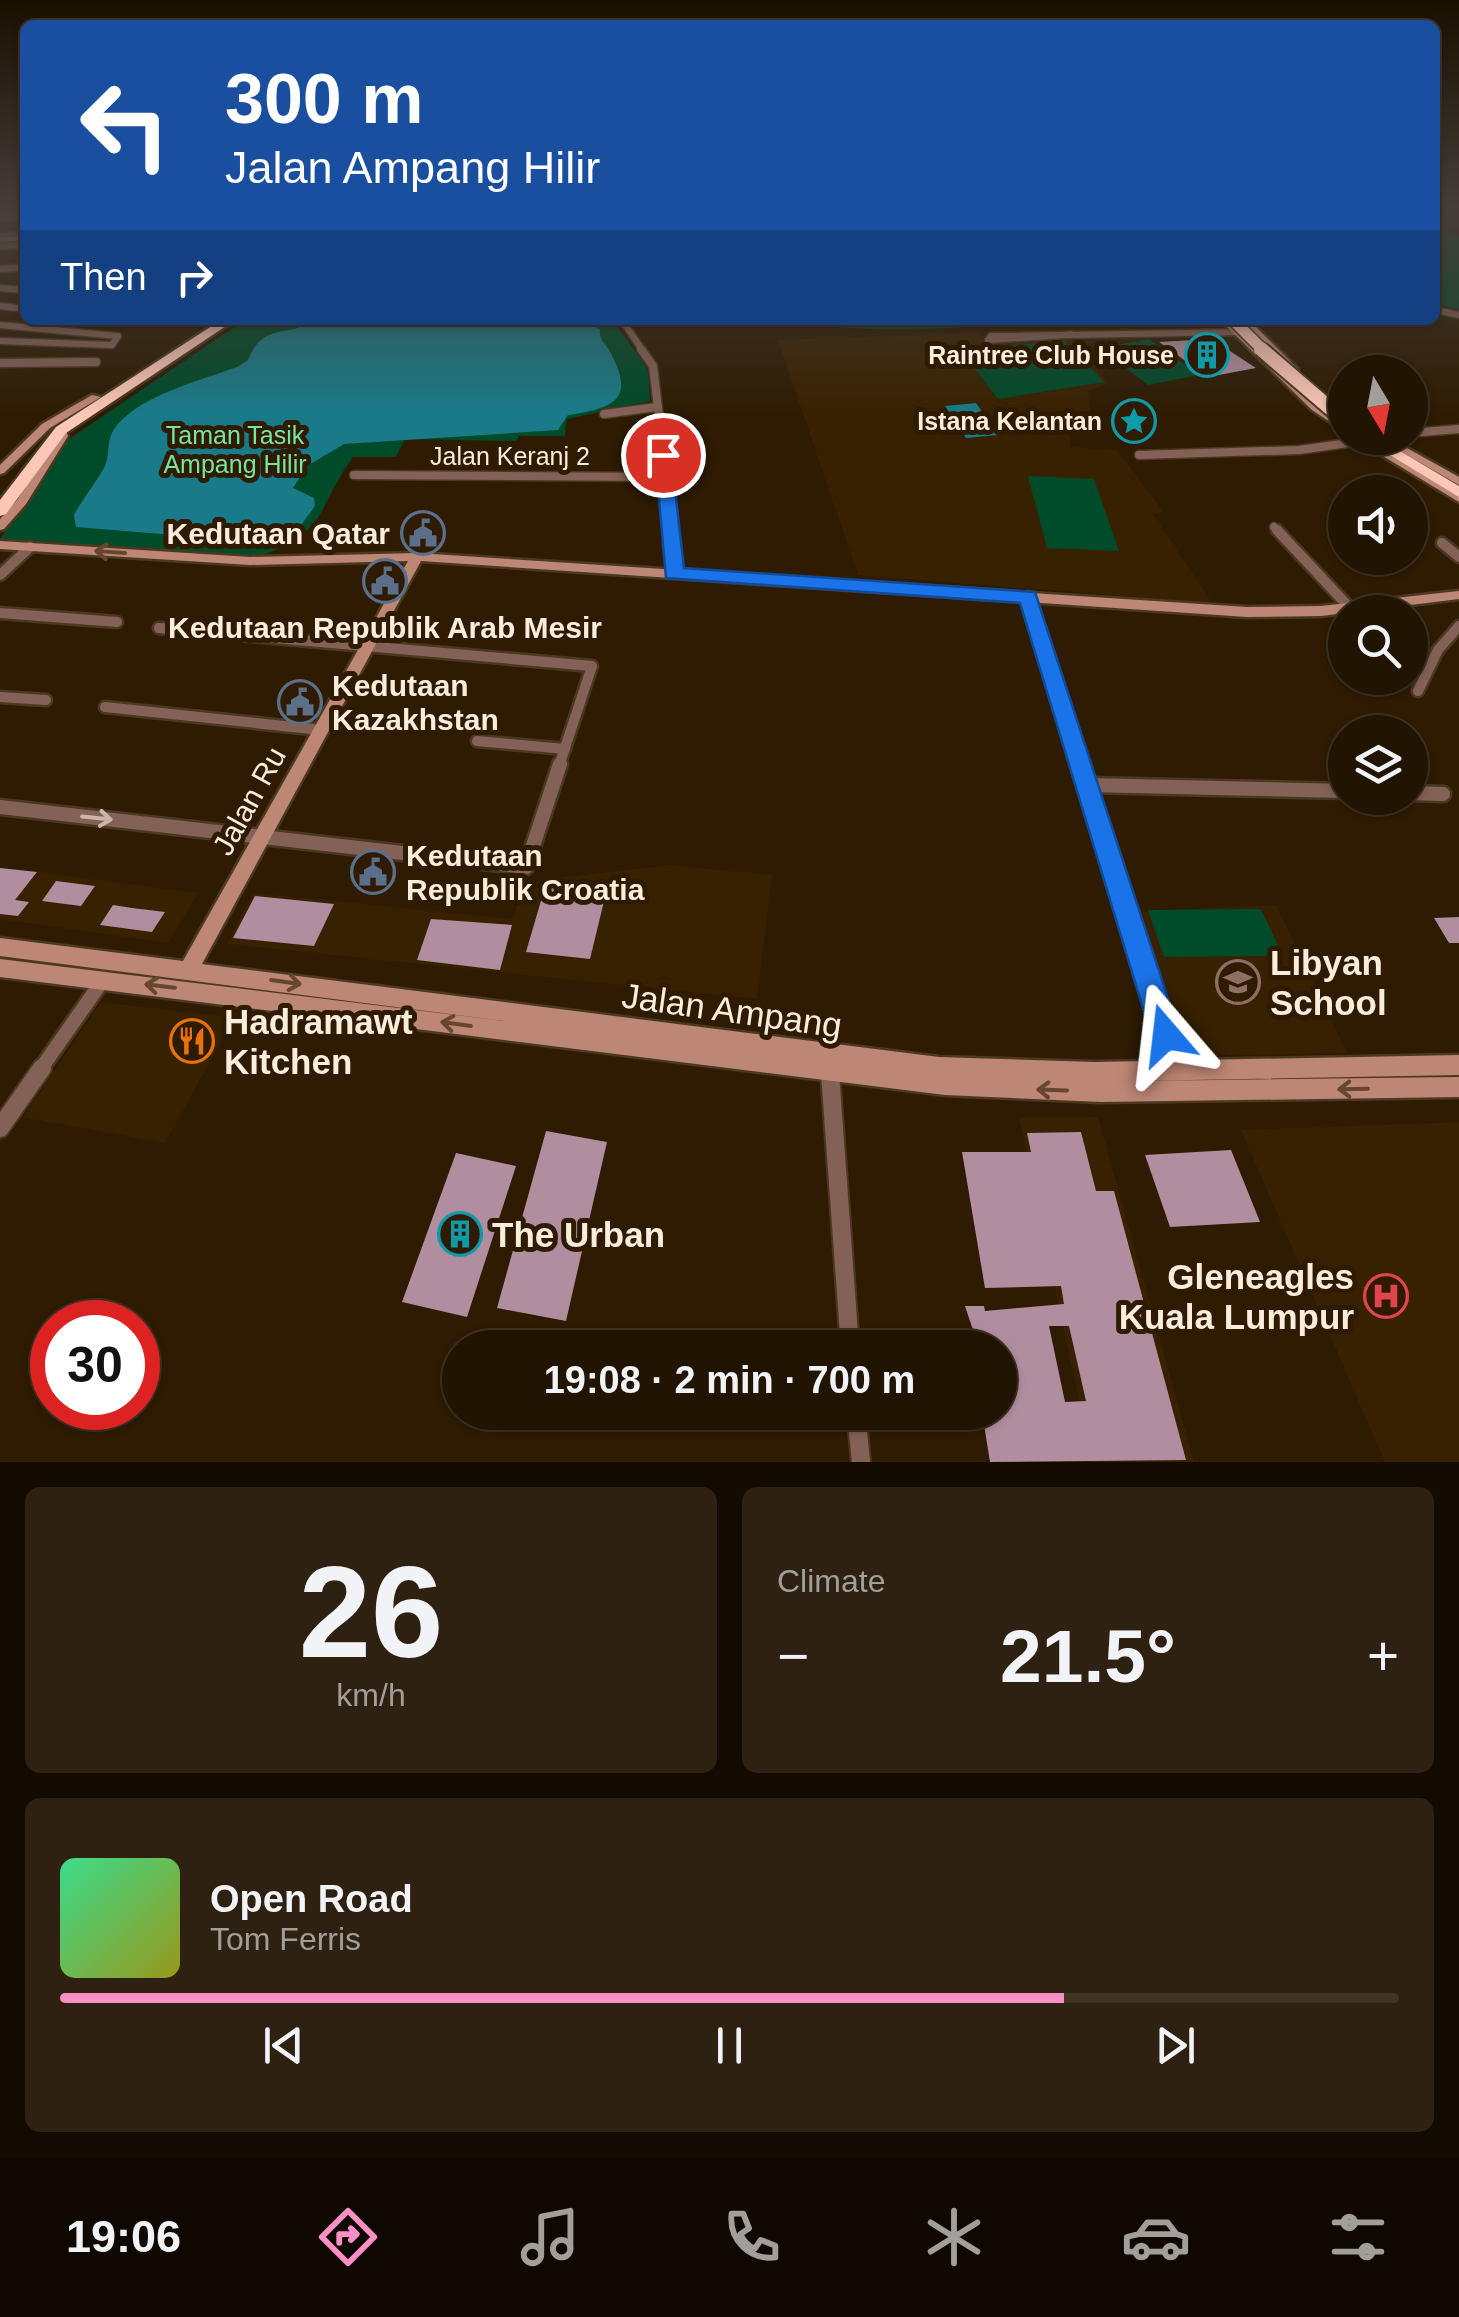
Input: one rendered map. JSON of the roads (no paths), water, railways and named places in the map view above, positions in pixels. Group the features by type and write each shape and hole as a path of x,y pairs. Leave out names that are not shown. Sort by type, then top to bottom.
{"highway":[{"path":"0,495 49,430 208,325"},
{"path":"0,511 13,473 61,430 221,325"},
{"path":"1240,325 1288,375 1328,404"},
{"path":"1400,455 1459,489"}],"street":[{"path":"0,325 118,336 112,345 0,341"},
{"path":"625,325 653,366 676,562 673,574"},
{"path":"993,339 1208,325"},
{"path":"1240,325 1328,412"},
{"path":"1242,325 1328,400"},
{"path":"1242,325 1254,332"},
{"path":"0,364 96,362"},
{"path":"604,414 657,407"},
{"path":"1428,430 1459,429"},
{"path":"0,526 39,476 63,436 61,430"},
{"path":"1139,455 1300,450 1328,445"},
{"name":"Jalan Keranj 2","path":"354,475 666,477"},
{"path":"1274,528 1338,595"},
{"path":"1459,541 1442,543 1459,556"},
{"path":"0,545 250,560 418,557 1246,612 1328,609"},
{"path":"0,575 30,547"},
{"name":"Jalan Ru","path":"189,968 418,557"},
{"path":"1028,597 1176,1070"},
{"path":"1428,601 1457,598"},
{"path":"0,612 116,622"},
{"path":"1428,670 1438,650 1459,626"},
{"path":"0,808 526,867 592,666 159,628"},
{"path":"0,697 46,700"},
{"path":"106,707 321,730"},
{"path":"477,741 565,749"},
{"path":"1088,784 1328,791"},
{"path":"1428,794 1443,794"},
{"name":"Jalan Ampang","path":"0,947 189,968 848,1058 1002,1071 1459,1065"},
{"name":"Jalan Ampang","path":"0,968 945,1086 1100,1092 1459,1087"},
{"path":"0,1128 102,980"},
{"path":"830,1073 830,1120 848,1330"},
{"path":"858,1430 861,1462"}],"water":[{"name":"Taman Tasik Ampang Hilir","path":"590,325 600,329 601,339 617,367 620,391 609,405 568,415 558,430 344,444 307,466 293,488 314,498 315,506 299,528 282,534 198,537 76,527 74,515 104,468 113,430 128,414 173,390 237,367 269,335 304,326"},
{"path":"976,403 998,435 966,438 945,406"}],"place":[{"name":"Raintree Club House","path":"1207,355"},
{"name":"Istana Kelantan","path":"1134,421"},
{"name":"Kedutaan Qatar","path":"423,533"},
{"name":"Kedutaan Republik Arab Mesir","path":"385,581"},
{"name":"Kedutaan Kazakhstan","path":"300,702"},
{"name":"Kedutaan Republik Croatia","path":"373,872"},
{"name":"Libyan School","path":"1238,982"},
{"name":"Hadramawt Kitchen","path":"192,1041"},
{"name":"The Urban","path":"460,1234"},
{"name":"Gleneagles Kuala Lumpur","path":"1386,1296"}]}
